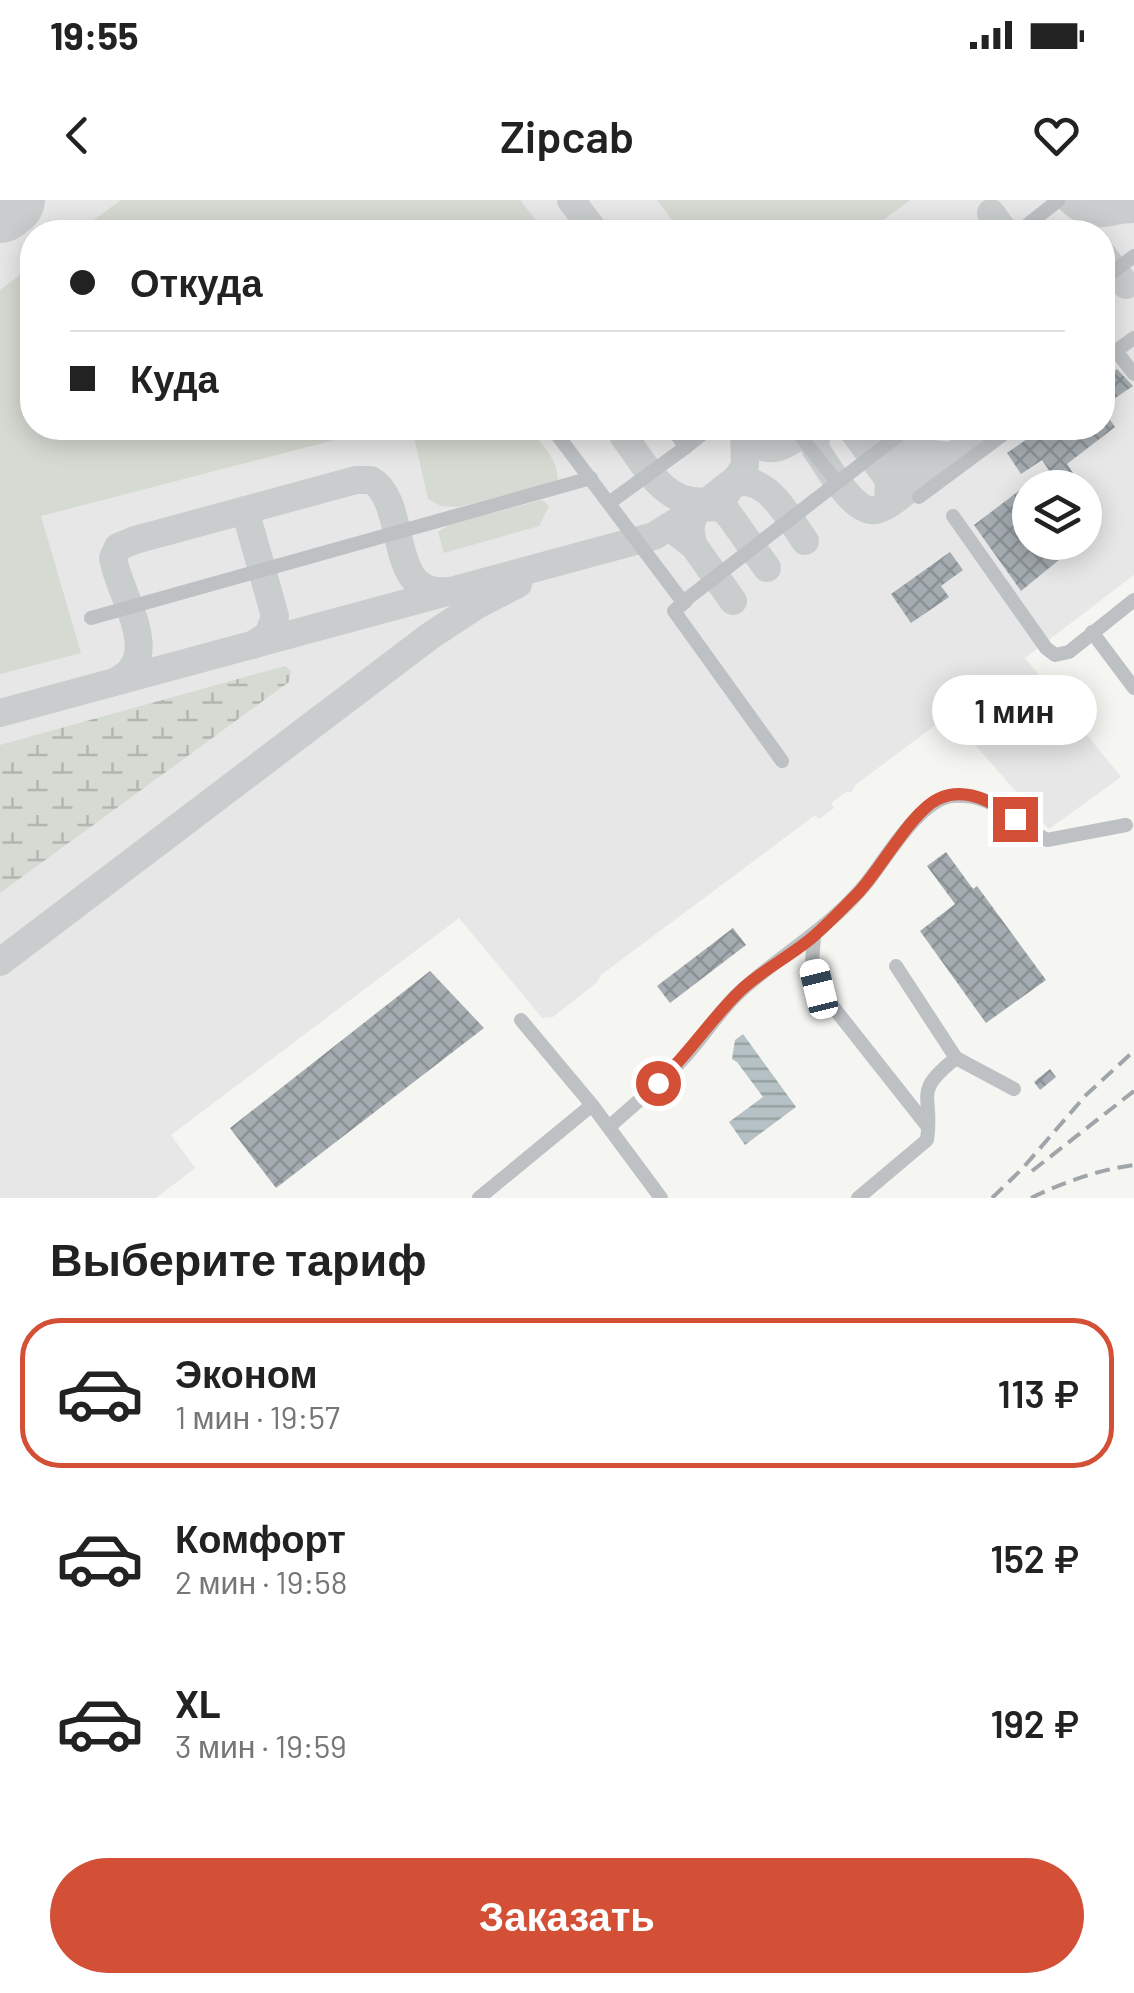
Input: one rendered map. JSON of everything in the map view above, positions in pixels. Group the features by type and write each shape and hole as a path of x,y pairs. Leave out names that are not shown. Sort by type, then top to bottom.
{"lane":[{"path":"1033,220 1059,200"},
{"path":"1134,338 1116,350 1134,374"},
{"path":"561,440 680,601 686,601"},
{"path":"681,440 686,446"},
{"path":"610,503 694,440"},
{"path":"804,440 837,482"},
{"path":"782,761 674,610 892,440"},
{"path":"918,497 996,440"},
{"path":"90,618 591,478"},
{"path":"953,516 1046,648 1055,655 1069,652 1134,600"},
{"path":"1092,632 1134,688"},
{"path":"608,1127 682,1061 740,992 814,936 862,889 920,814 936,800 978,796 998,805 1047,840 1126,825"},
{"path":"814,936 812,963 819,989 929,1127"},
{"path":"896,966 956,1058 1014,1090"},
{"path":"521,1020 661,1198"},
{"path":"858,1198 927,1140 926,1102 931,1078 956,1058"},
{"path":"479,1198 592,1106"}],"shaded area":[{"path":"0,200 1134,200 1134,575 1025,658 1121,777 1049,829 949,715 855,785 852,792 831,803 834,808 819,819 815,815 601,975 553,1017 542,1018 459,918 171,1135 195,1168 156,1198 0,1198"},
{"path":"743,1034 796,1107 745,1145 729,1122 763,1097 732,1059 735,1040"}],"green space":[{"path":"121,200 520,200 536,220 94,220"},
{"path":"657,200 910,200 883,220 672,220"},
{"path":"20,275 20,440 335,440 41,516 81,653 0,674 0,290"},
{"path":"415,440 538,440 553,460 557,475 557,482 458,507 441,506 428,499"},
{"path":"542,500 549,506 539,526 444,553 438,532 448,525"},
{"path":"285,666 291,671 289,682 0,893 0,745"}],"building":[{"path":"1115,370 1133,386 1115,398"},
{"path":"1026,440 1098,440 1067,464 1071,470 1049,470 1042,460 1027,470 1018,470 1007,453"},
{"path":"1012,496 1012,560 1059,560 1021,591 974,525"},
{"path":"950,552 963,570 941,586 949,597 911,623 891,594"},
{"path":"946,852 973,889 977,886 1046,980 986,1023 920,931 955,904 927,866"},
{"path":"733,928 746,945 670,1003 657,986"},
{"path":"430,971 484,1028 276,1188 230,1128"},
{"path":"1050,1069 1056,1077 1040,1090 1034,1082"}],"taxiway":[{"path":"571,200 586,220"},
{"path":"1070,200 1094,213 1134,209"},
{"path":"991,213 996,220"},
{"path":"1115,271 1126,285"},
{"path":"626,440 649,472 669,491 680,498 708,501"},
{"path":"726,494 745,466 744,440"},
{"path":"751,440 767,448 792,440"},
{"path":"816,440 815,448 841,487 867,509 881,508 917,483"},
{"path":"860,440 889,480 888,503"},
{"path":"889,440 907,466"},
{"path":"918,440 930,454 952,456"},
{"path":"921,480 974,440"},
{"path":"0,713 654,536 736,479"},
{"path":"114,682 129,672 137,658 136,626 113,558 118,547 135,540 356,480 371,480 391,508 406,565 414,579 428,589 447,591"},
{"path":"726,487 740,482 763,488 782,507 805,541"},
{"path":"694,546 691,526 699,508 718,507 727,512 767,568"},
{"path":"245,510 275,616 269,634 253,645"},
{"path":"680,535 694,546 733,601"},
{"path":"0,962 430,636 518,584"}],"runway":[{"path":"0,207 9,200"}],"railway":[{"path":"992,1198 1086,1095 1134,1051"},
{"path":"1032,1171 1134,1091"},
{"path":"1031,1198 1081,1177 1134,1165"}],"route":[{"path":"658,1083 682,1061 740,992 814,936 862,889 920,814 936,800 978,796 1015,819"}]}
